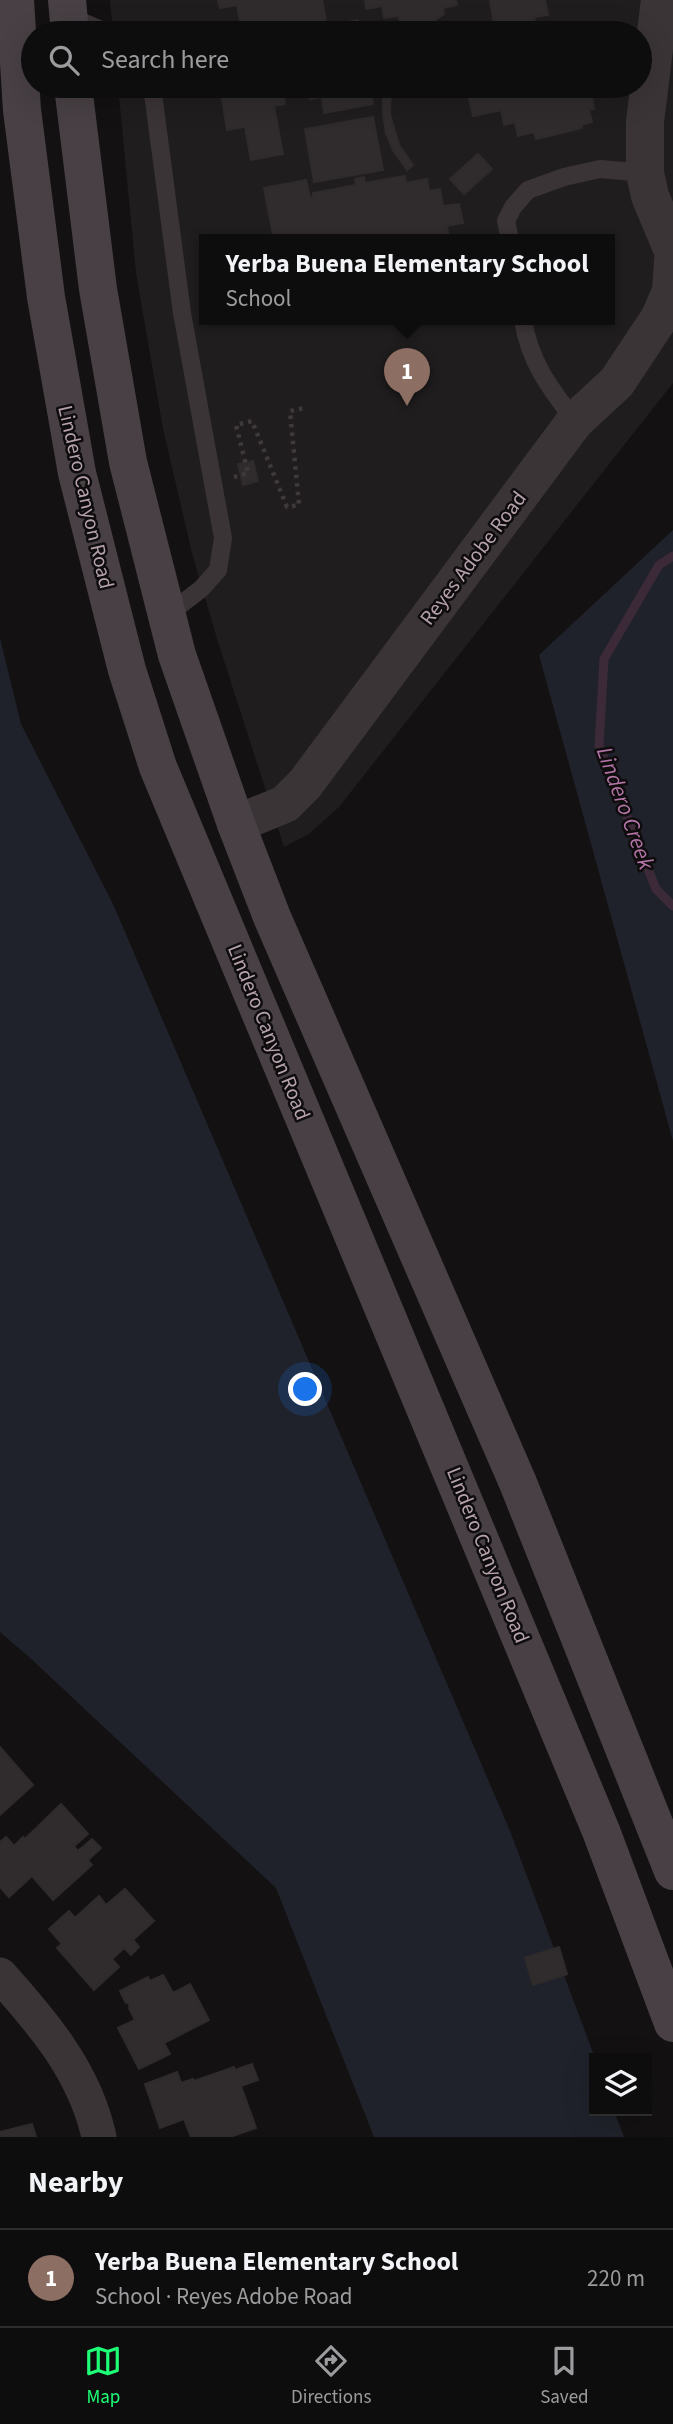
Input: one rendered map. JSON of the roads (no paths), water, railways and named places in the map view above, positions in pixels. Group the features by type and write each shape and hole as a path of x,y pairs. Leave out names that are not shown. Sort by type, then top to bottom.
{"main road":[{"name":"Lindero Canyon Road","path":"15,0 21,94"},
{"name":"Lindero Canyon Road","path":"21,98 46,297 77,473 127,670 158,767 601,1831 673,2023"},
{"path":"74,98 98,289 128,462 177,654 236,824 272,916 523,1496 673,1871"},
{"path":"315,1145 363,1124"}],"street":[{"path":"652,65 660,0"},
{"path":"648,98 645,173 650,196 673,251"},
{"name":"Reyes Adobe Road","path":"236,824 285,804 305,784 575,421 617,382 660,317 671,291 673,261"},
{"path":"0,1975 42,2021 73,2068 93,2111 99,2137"}],"lane":[{"path":"154,98 182,313 223,538 218,570 201,589 167,615"},
{"path":"509,234 506,221 513,207 528,190 564,177 600,169 645,173"},
{"path":"524,325 533,358 545,382 575,421"}],"waterway":[{"name":"Lindero Creek","path":"673,556 659,565 604,659 599,746 656,889 673,906"}],"place":[{"name":"Yerba Buena Elementary School","path":"407,406"}]}
